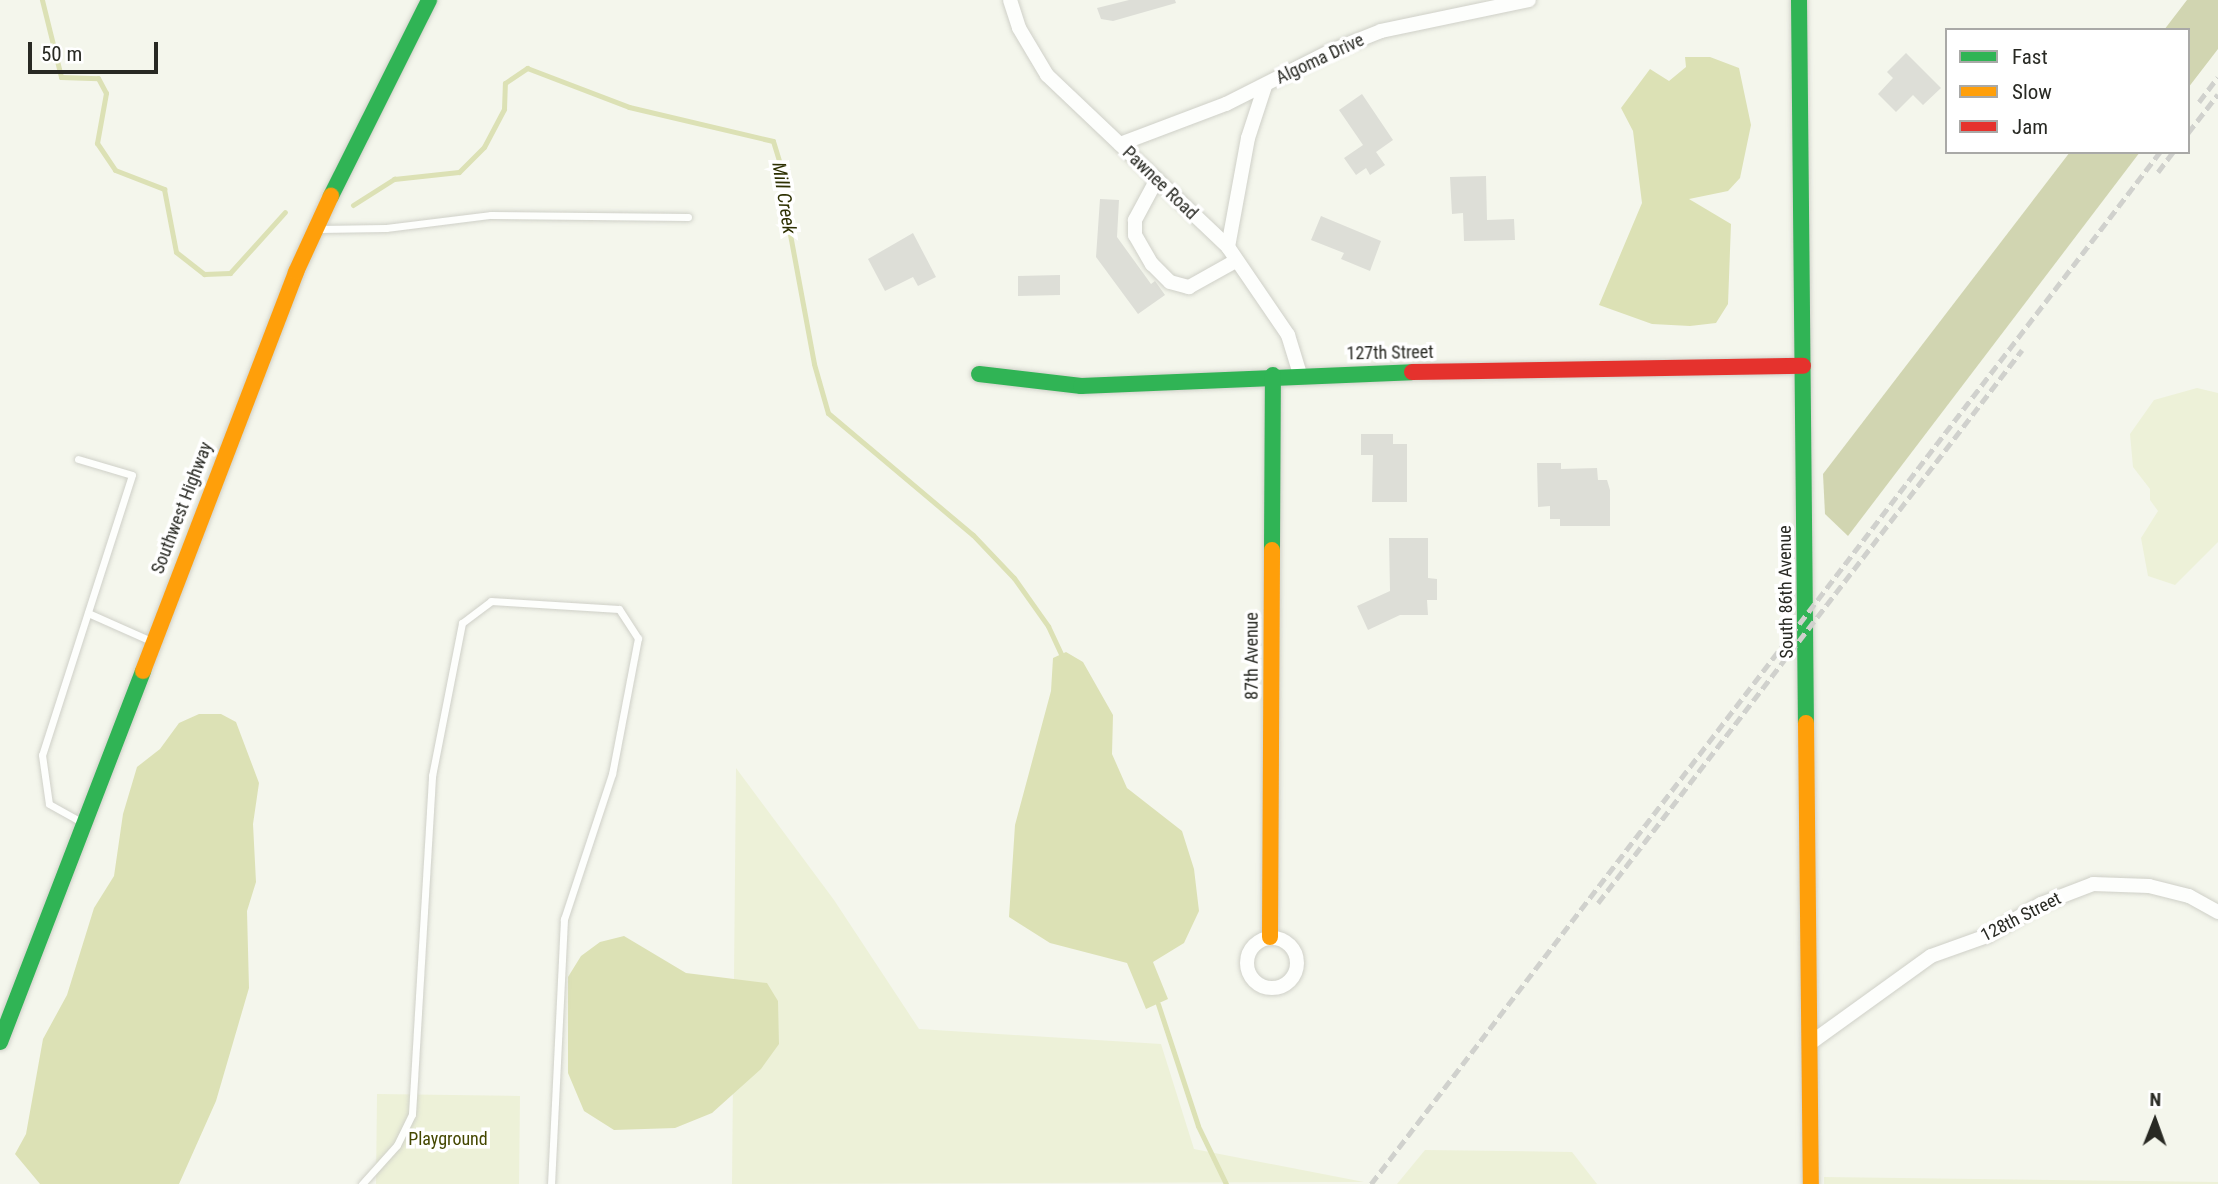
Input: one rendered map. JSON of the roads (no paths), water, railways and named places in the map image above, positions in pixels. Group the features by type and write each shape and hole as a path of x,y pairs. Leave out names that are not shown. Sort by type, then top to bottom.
{"street":[{"name":"Southwest Highway","path":"0,1042 152,642 315,229 429,0"},
{"name":"Pawnee Road","path":"1010,0 1019,28 1047,75 1228,247 1234,262 1288,335 1300,374"},
{"name":"Algoma Drive","path":"1120,144 1265,86 1331,51 1381,32 1529,0"},
{"name":"South 86th Avenue","path":"1799,0 1811,1184"},
{"path":"1228,247 1248,138 1265,86"},
{"path":"1157,179 1135,220 1135,235 1152,264 1170,282 1189,287 1234,262"},
{"name":"127th Street","path":"979,374 1081,386 1300,374 1803,366"},
{"name":"87th Avenue","path":"1270,937 1273,375"},
{"name":"128th Street","path":"1810,1044 1931,956 1987,936 2041,904 2093,884 2149,886 2217,910"}],"lane":[{"path":"315,229 386,228 491,215 688,217"},
{"path":"78,459 132,475 42,755 49,804 83,823"},
{"path":"362,1184 397,1144 412,1114 432,776 462,623 491,601 619,609 638,638 612,774 564,919 551,1184"},
{"path":"88,613 152,642"}],"waterway":[{"name":"Mill Creek","path":"42,0 61,77 98,78 106,93 97,143 115,170 164,189 176,252 204,274 230,273 285,212"},
{"name":"Mill Creek","path":"353,205 394,179 459,172 484,147 504,109 505,83 527,68 629,107 773,141 783,174 787,218 814,364 828,413 973,535 1014,578 1048,626 1061,654"},
{"path":"1158,1004 1198,1126 1226,1184"}],"railway":[{"path":"2199,102 2218,77"},
{"path":"2190,130 2218,94"},
{"path":"1371,1184 2158,154"},
{"path":"2158,172 2172,154"},
{"path":"1598,903 2022,350"}],"park label":[{"name":"Playground","path":"448,1139"}]}
